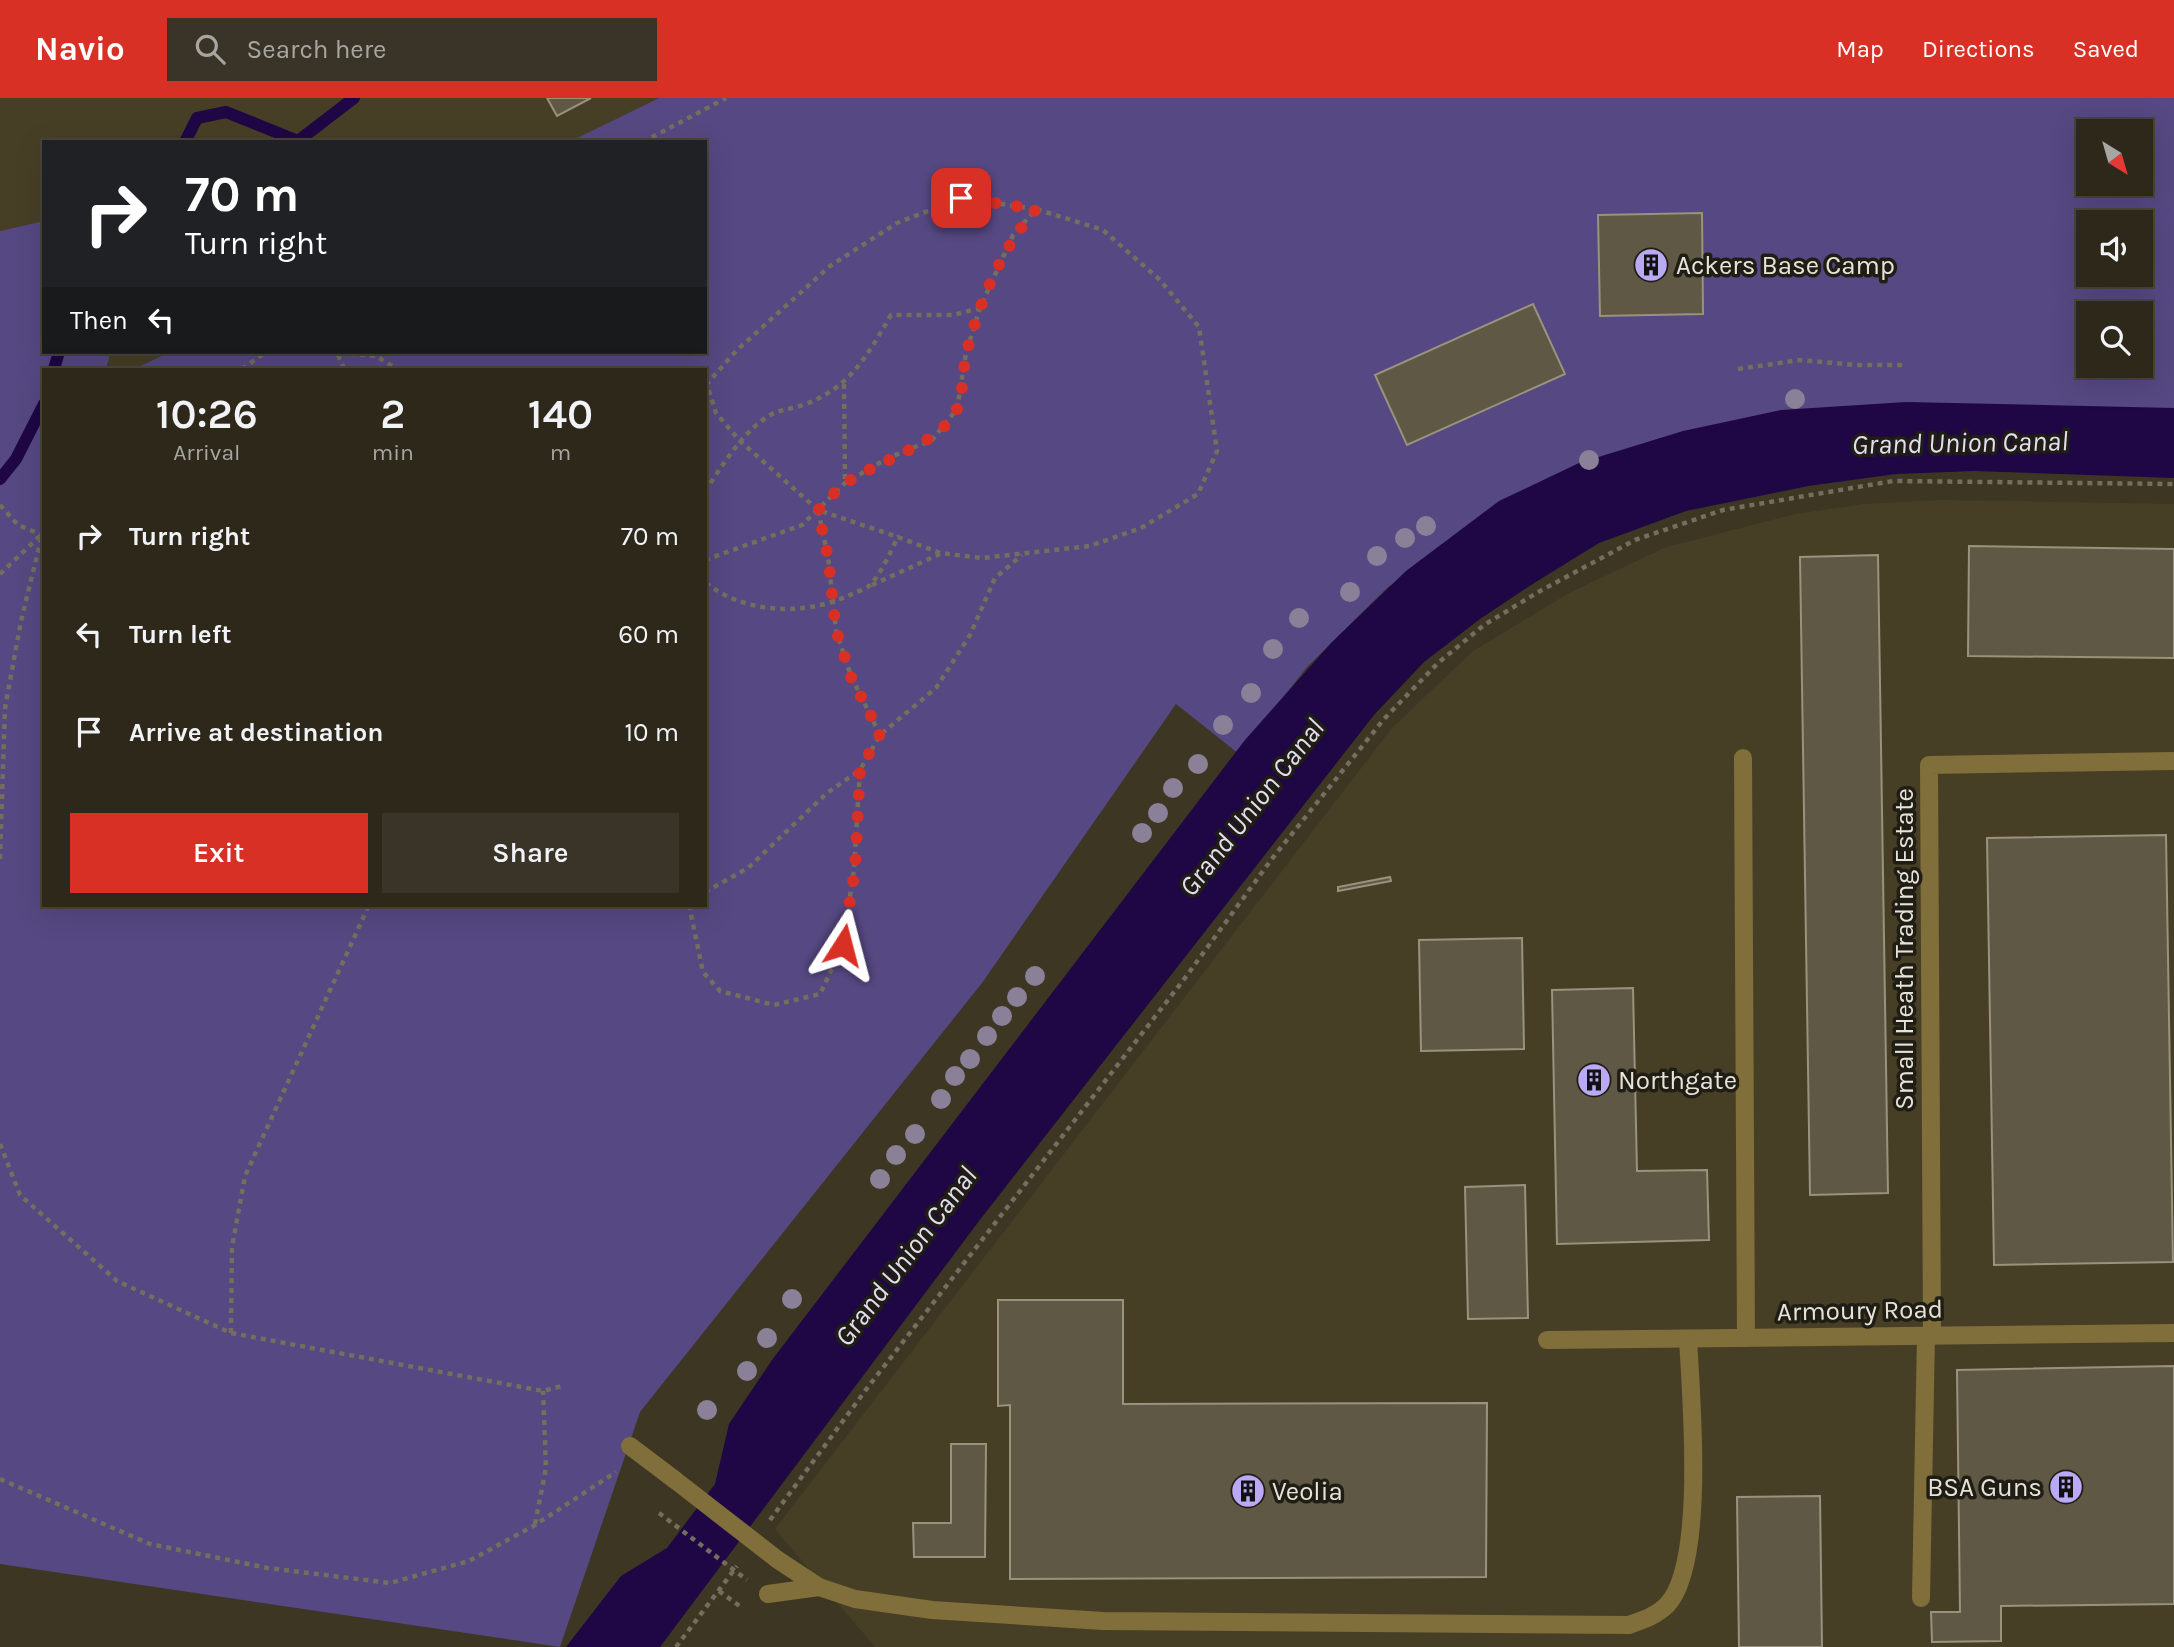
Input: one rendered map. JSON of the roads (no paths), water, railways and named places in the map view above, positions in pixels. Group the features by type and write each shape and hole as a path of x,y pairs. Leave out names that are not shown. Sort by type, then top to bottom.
{"street":[{"path":"1742,758 1746,1338"},
{"name":"Small Heath Trading Estate","path":"1929,1335 1929,765 2174,761"},
{"name":"Armoury Road","path":"1547,1340 2174,1333"},
{"path":"1921,1598 1929,1335"},
{"path":"630,1446 778,1560 819,1587 855,1599 932,1610 1103,1620 1629,1625 1650,1618 1668,1605 1680,1583 1694,1475 1688,1339"},
{"path":"768,1594 819,1587"}],"water":[{"name":"Grand Union Canal","path":"1906,402 2174,408 2174,478 1974,471 1896,474 1808,486 1686,511 1599,543 1480,619 1424,662 1374,715 979,1221 660,1647 566,1647 621,1576 667,1548 715,1484 729,1424 772,1360 1245,740 1331,643 1406,571 1499,501 1579,463 1683,431 1781,410"}],"waterway":[{"path":"299,140 354,98"},
{"path":"186,140 197,118 226,112 296,140"},
{"path":"54,368 58,354"},
{"path":"0,479 16,459 42,408"}],"place":[{"name":"Ackers Base Camp","path":"1651,265"},
{"name":"Northgate","path":"1594,1080"},
{"name":"BSA Guns","path":"2066,1487"},
{"name":"Veolia","path":"1248,1491"}]}
